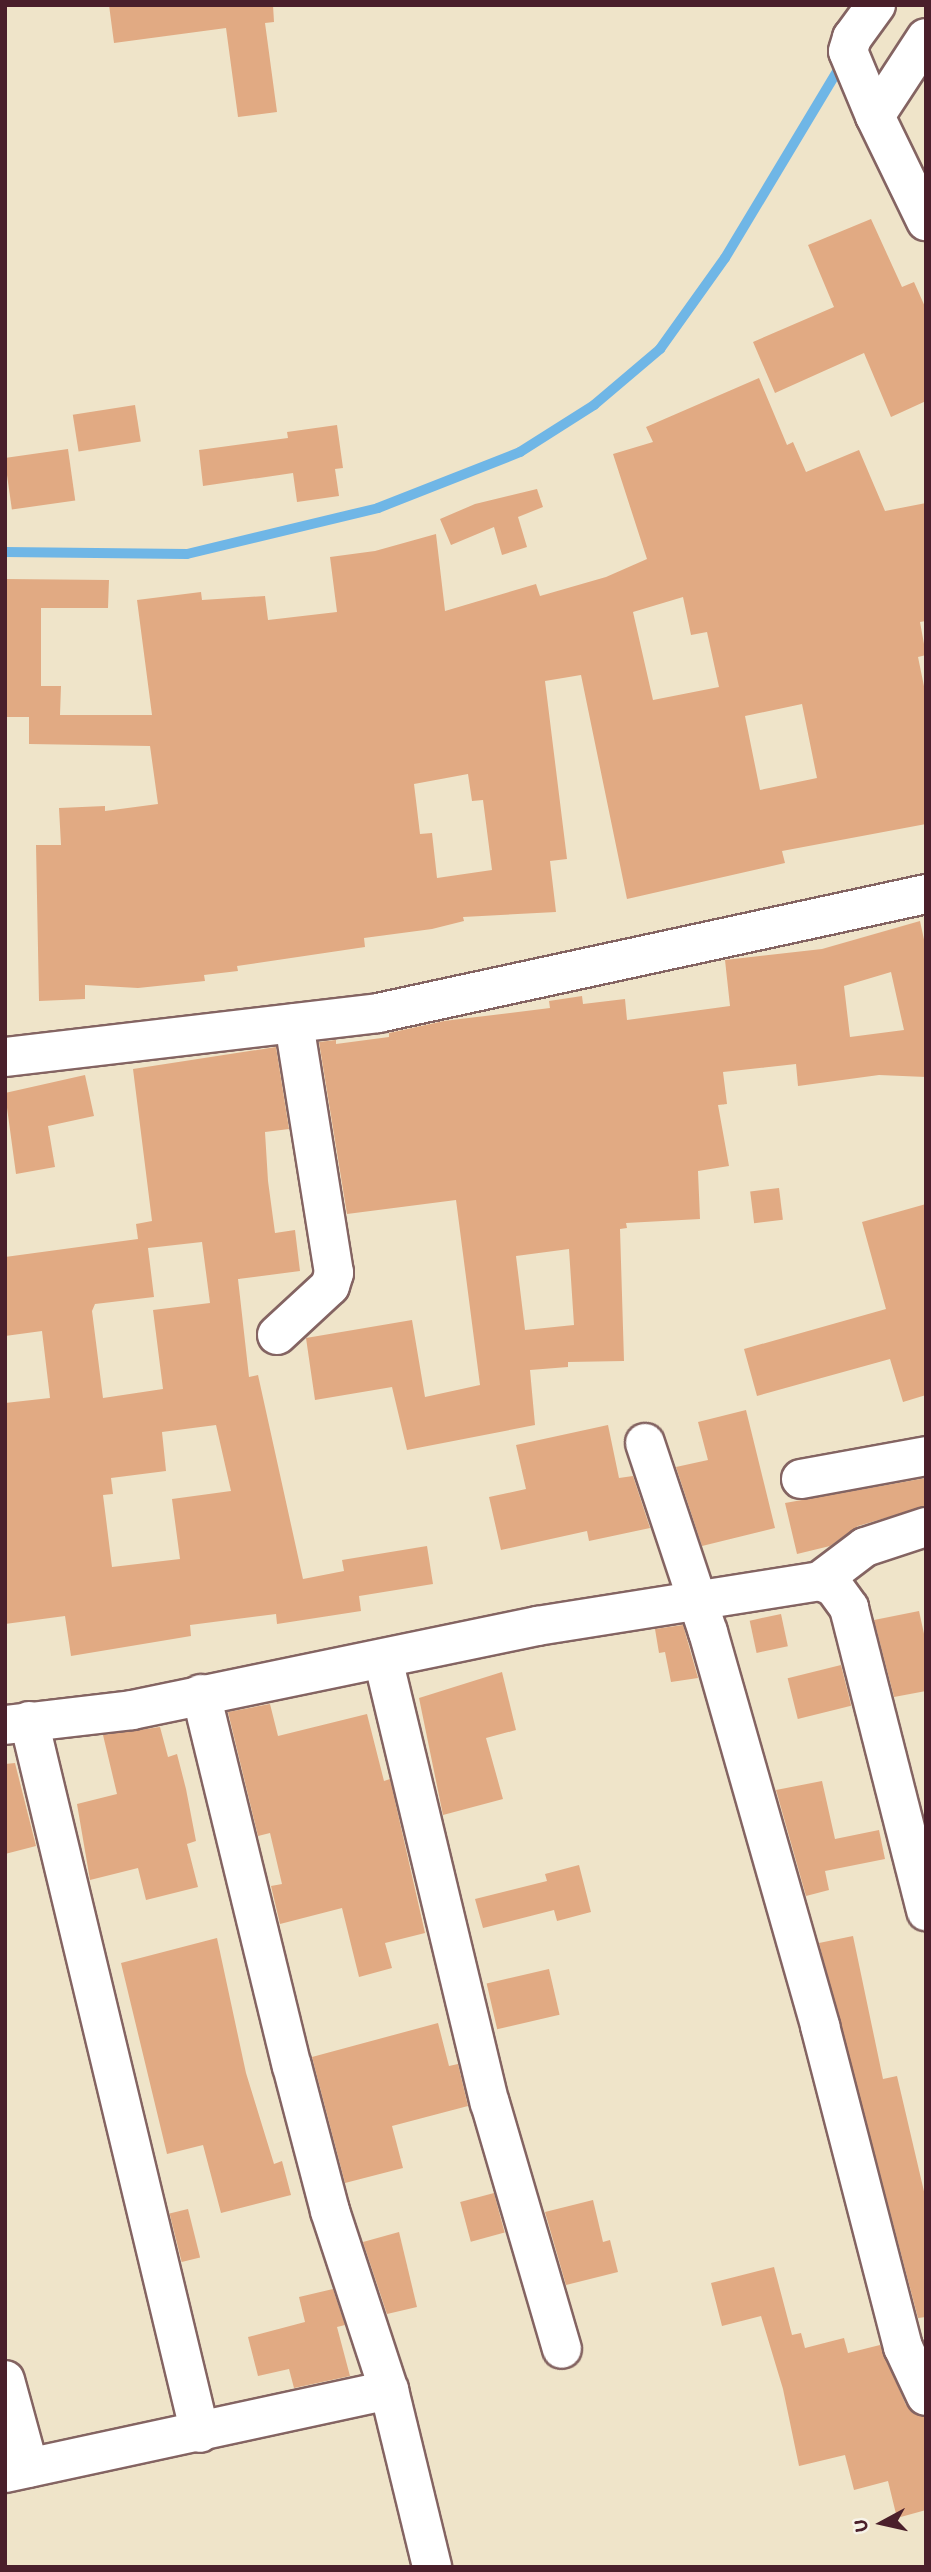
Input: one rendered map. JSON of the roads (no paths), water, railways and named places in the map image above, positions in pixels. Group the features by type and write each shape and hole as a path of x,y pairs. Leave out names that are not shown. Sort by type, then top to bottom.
{"street":[{"path":"876,5 852,38 850,64 926,221"},
{"path":"871,109 926,38"},
{"path":"5,1057 378,1013 926,894"},
{"path":"277,1335 330,1286 334,1273 294,1023"},
{"path":"645,1443 697,1598 820,2026 903,2347 926,2396"},
{"path":"801,1479 926,1456"},
{"path":"200,2433 17,1723 132,1710 201,1694 697,1598 820,1581 865,1547 926,1527"},
{"path":"820,1581 834,1587 849,1608 926,1911"},
{"path":"383,1659 490,2103 562,2349"},
{"path":"201,1694 327,2198 389,2390 432,2567"},
{"path":"5,2380 17,2471 389,2390"}],"waterway":[{"path":"5,552 187,554 378,508 520,452 594,405 660,349 725,258 842,63"}]}
